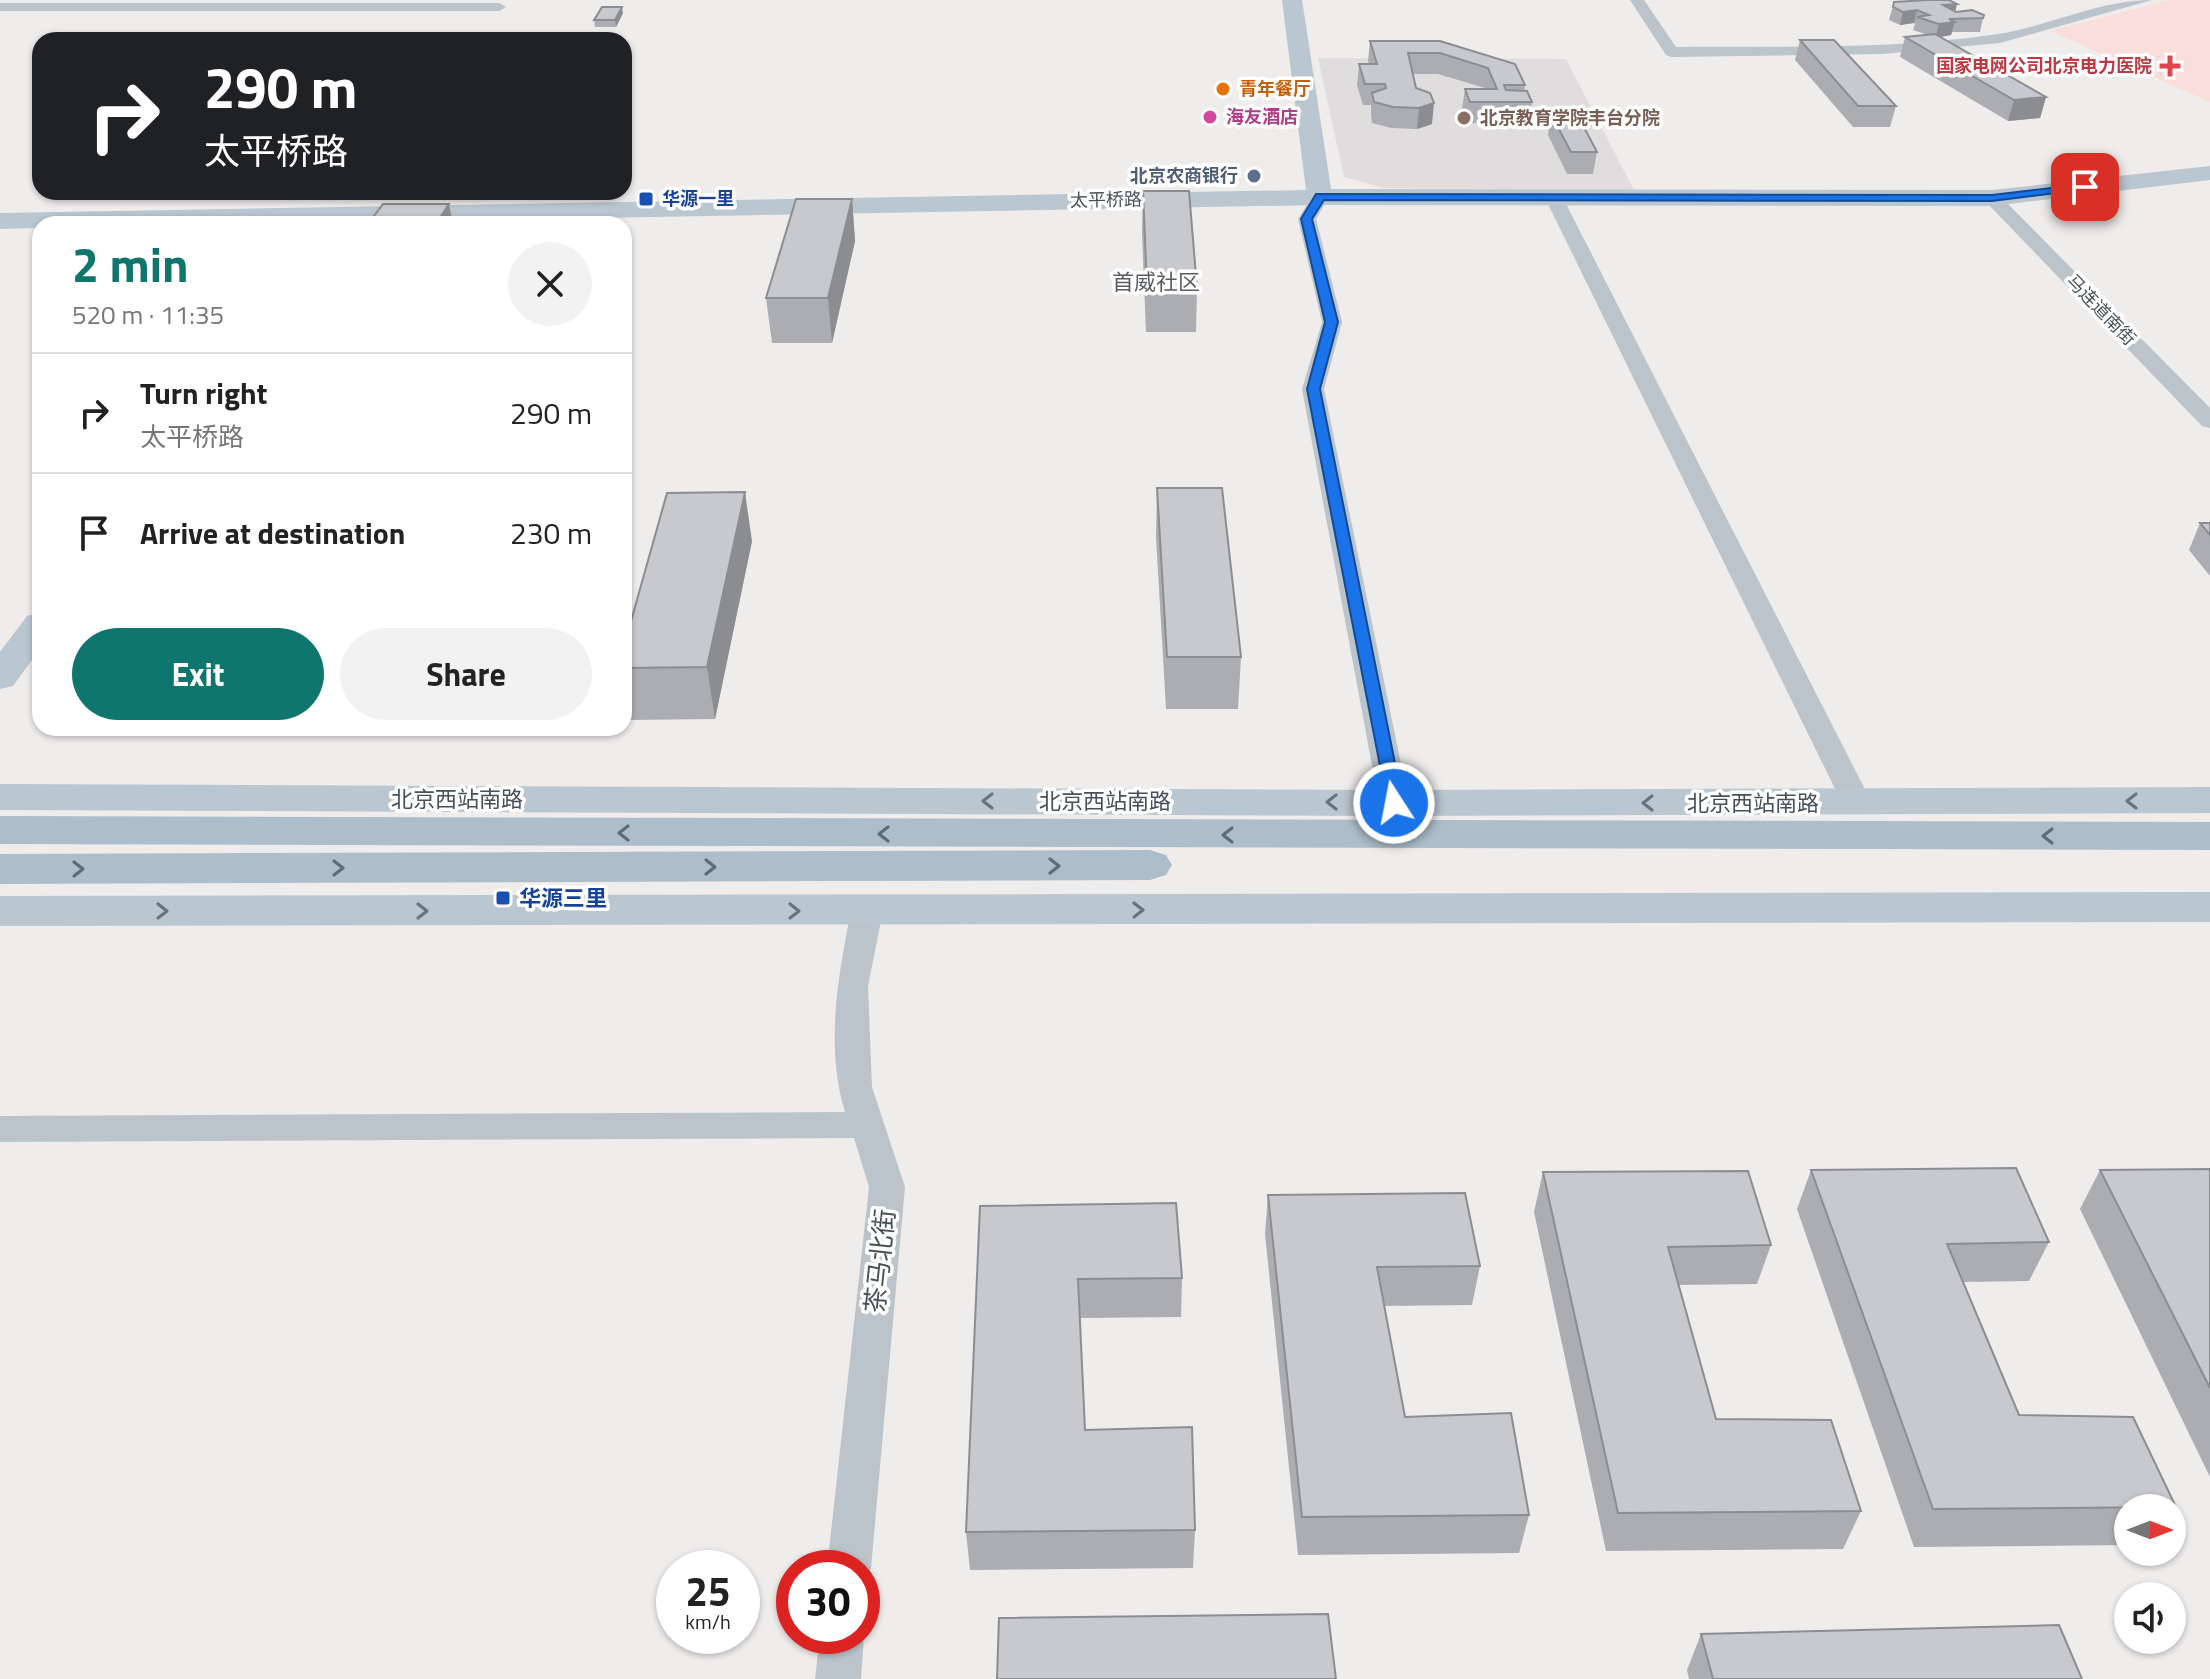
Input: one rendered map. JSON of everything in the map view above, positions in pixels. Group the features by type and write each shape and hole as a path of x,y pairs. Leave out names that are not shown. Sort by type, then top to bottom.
{"main road":[{"name":"北京西站南路","path":"0,830 2210,836"},
{"path":"0,869 2210,864"}],"street":[{"path":"1292,0 1320,197 1307,219 1332,322 1313,389 1394,803"},
{"path":"1637,0 1671,52 1882,49 2000,38 2145,0"},
{"path":"0,7 499,7"},
{"name":"太平桥路","path":"470,216 1320,197 1992,198 2210,173"},
{"path":"1554,198 1857,803"},
{"name":"马连道南街","path":"1992,198 2210,421"},
{"name":"太平桥路","path":"0,221 32,221"},
{"path":"0,678 32,635"},
{"name":"北京西站南路","path":"0,797 1394,803 2210,800"},
{"path":"0,911 2210,907"},
{"name":"茶马北街","path":"851,1550 887,1187 864,1125 855,1087 852,986 867,911"},
{"path":"0,1129 864,1125"},
{"path":"838,1679 840,1654"}],"shaded area":[{"name":"国家电网公司北京电力医院","path":"2169,0 2210,0 2210,102 2050,31"},
{"name":"北京教育学院丰台分院","path":"1318,58 1566,59 1634,190 1384,188 1344,177"}],"building":[{"path":"1949,0 1957,4 1943,5 1956,12 1972,10 1984,15 1983,18 1949,19 1955,22 1939,24 1917,17 1929,15 1917,10 1903,12 1893,7 1894,2"},
{"path":"602,7 622,7 615,20 594,20"},
{"path":"1935,34 2046,97 2014,100 1905,37"},
{"path":"1800,40 1834,40 1896,106 1858,106"},
{"path":"1370,41 1440,41 1515,64 1525,85 1504,85 1506,90 1527,91 1532,102 1470,102 1465,89 1497,89 1488,68 1440,53 1408,53 1416,88 1430,93 1434,103 1419,108 1393,107 1374,102 1372,93 1386,88 1385,84 1365,84 1359,64 1377,64"},
{"path":"1551,114 1577,114 1597,152 1571,152"},
{"path":"1143,191 1189,191 1197,288 1147,288"},
{"path":"796,199 852,199 828,298 766,298"},
{"path":"383,204 449,204 441,216 374,216"},
{"path":"1157,488 1222,488 1241,657 1167,657"},
{"path":"745,492 707,667 632,668 632,618 667,493"},
{"path":"2200,523 2210,523 2210,535"},
{"path":"2016,1168 2049,1242 1947,1244 2019,1415 2133,1417 2170,1494 2114,1494 2114,1508 1933,1509 1811,1170"},
{"path":"2210,1169 2210,1388 2100,1170"},
{"path":"1748,1171 1771,1245 1668,1247 1716,1419 1831,1420 1861,1511 1618,1513 1543,1172"},
{"path":"1465,1193 1480,1266 1377,1267 1405,1417 1511,1413 1529,1515 1302,1517 1268,1195"},
{"path":"1176,1203 1182,1278 1078,1279 1085,1430 1192,1427 1195,1530 966,1532 980,1206"},
{"path":"1328,1614 1336,1679 997,1679 999,1618"},
{"path":"2059,1625 2082,1679 1713,1679 1701,1634"}],"place":[{"name":"国家电网公司北京电力医院","path":"2170,66"},
{"name":"青年餐厅","path":"1223,89"},
{"name":"海友酒店","path":"1210,117"},
{"name":"北京教育学院丰台分院","path":"1464,118"},
{"name":"北京农商银行","path":"1254,176"},
{"name":"华源一里","path":"646,199"},
{"name":"华源三里","path":"503,898"}],"district":[{"name":"首威社区","path":"1156,282"}],"route":[{"path":"1394,803 1313,389 1313,379 1332,322 1307,219 1320,197 1992,198 2085,187"}]}
